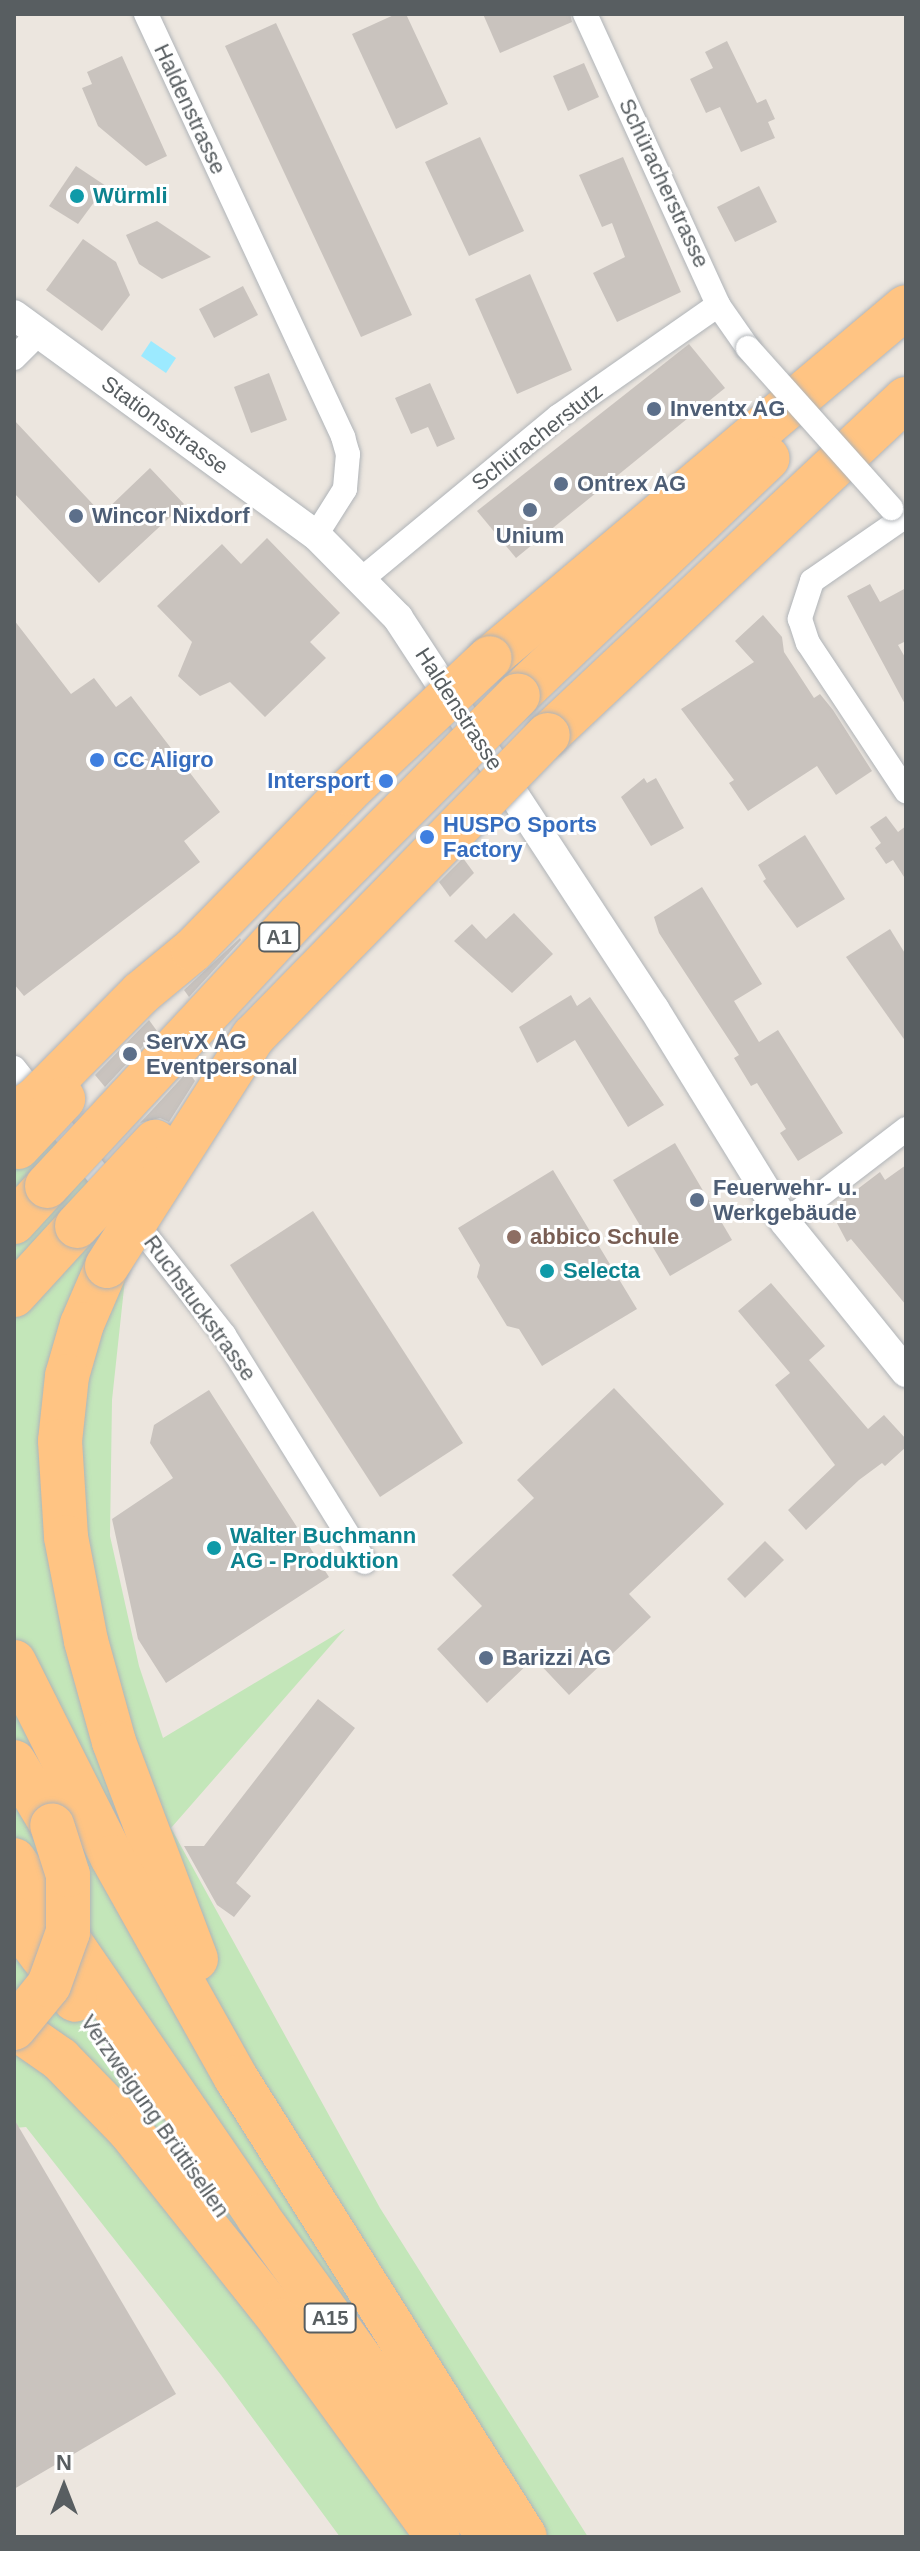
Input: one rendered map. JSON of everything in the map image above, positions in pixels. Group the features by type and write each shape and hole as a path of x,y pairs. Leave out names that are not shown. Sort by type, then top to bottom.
{"highway":[{"path":"15,1138 154,1004 193,950 346,793 490,658 906,307"},
{"name":"A1","path":"14,1222 299,915 518,695 774,452 906,339"},
{"name":"A1","path":"14,1295 253,1037 548,735 906,399"},
{"path":"253,1037 107,1266 74,1349 62,1410 62,1506 76,1595 114,1742 152,1854 201,1969 306,2183"},
{"path":"14,1662 190,1998 260,2119 306,2183 525,2537"},
{"path":"14,1762 52,1825 70,1890 65,1946 41,1998 14,2028 60,2059 108,2106 281,2321"},
{"name":"A15","path":"14,1860 267,2229 490,2537"},
{"name":"Verzweigung Brüttisellen","path":"14,1919 247,2249 281,2321"},
{"name":"A15","path":"281,2321 438,2537"}],"street":[{"name":"Haldenstrasse","path":"146,14 343,437 348,454 345,489 316,535 363,578 428,660 785,1222 906,1372"},
{"name":"Schüracherstrasse","path":"585,14 718,305 748,348 899,519"},
{"name":"Schüracherstutz","path":"363,578 559,416 718,305"},
{"name":"Stationsstrasse","path":"14,315 316,535"},
{"path":"14,358 39,333"},
{"path":"899,519 812,581 800,619 808,643 906,791"},
{"name":"Ruchstuckstrasse","path":"14,1068 224,1335 365,1562"},
{"path":"785,1222 906,1129"}],"green space":[{"path":"14,1068 131,1223 112,1400 110,1536 139,1666 163,1738 345,1629 171,1828 380,2208 588,2537 340,2537 221,2375 26,2127 14,2128"}],"water":[{"path":"151,341 176,358 166,373 141,356"}],"building":[{"path":"396,14 406,14 448,104 396,129 352,34"},
{"path":"483,14 570,14 572,22 500,53"},
{"path":"276,23 412,315 361,337 225,46"},
{"path":"727,41 757,103 766,99 775,119 768,122 775,138 741,152 720,107 706,113 690,79 713,68 705,52"},
{"path":"122,56 167,156 146,166 98,126 82,88 92,84 87,72"},
{"path":"584,63 599,97 568,111 553,76"},
{"path":"480,137 524,231 469,256 425,162"},
{"path":"623,157 681,292 617,322 593,273 625,257 612,223 602,227 579,175"},
{"name":"Würmli","path":"76,166 106,186 78,224 49,206"},
{"path":"759,186 777,222 735,242 717,207"},
{"path":"157,221 211,257 162,279 139,264 126,235"},
{"path":"83,239 116,262 130,295 102,331 46,290"},
{"path":"530,274 572,370 517,394 475,299"},
{"path":"243,286 258,315 214,338 199,309"},
{"path":"689,344 725,388 516,558 477,511"},
{"path":"269,373 287,420 251,433 234,387"},
{"path":"430,383 455,439 437,447 428,427 411,434 395,398"},
{"path":"14,420 102,514 150,468 184,504 99,583 14,493"},
{"path":"267,538 340,613 310,642 326,658 265,717 230,682 200,696 178,676 192,642 157,606 222,544 241,564"},
{"path":"870,584 880,602 906,588 906,641 898,645 906,659 906,706 847,596"},
{"path":"763,615 782,637 784,652 814,698 820,694 833,710 872,771 836,795 817,766 748,811 729,783 734,780 681,709 754,662 735,641"},
{"name":"CC Aligro","path":"14,620 71,694 94,678 116,707 131,696 220,812 184,841 200,862 24,996 14,984"},
{"path":"644,778 647,783 656,778 684,828 651,846 621,797"},
{"path":"886,816 898,832 906,826 906,880 893,860 886,864 875,848 881,843 870,827"},
{"path":"805,835 845,899 797,928 763,881 766,879 758,865"},
{"path":"463,858 474,873 450,897 439,882"},
{"path":"702,887 762,984 734,1001 759,1042 778,1030 843,1133 798,1161 780,1133 786,1129 757,1083 751,1086 734,1058 739,1055 659,933 654,917"},
{"path":"514,913 553,954 512,993 454,941 472,924 486,939"},
{"path":"890,929 906,955 906,1042 846,957"},
{"path":"241,940 189,997 184,990"},
{"path":"571,995 577,1006 590,997 664,1105 628,1127 575,1040 537,1063 519,1027"},
{"path":"149,1020 157,1031 105,1087 95,1075"},
{"path":"188,1071 195,1081 169,1122 160,1118 140,1123"},
{"path":"675,1143 732,1240 670,1276 613,1180"},
{"path":"906,1165 906,1305 851,1239 847,1242 830,1210 880,1172 885,1180"},
{"name":"Selecta","path":"553,1170 637,1309 542,1366 519,1329 507,1326 477,1277 480,1265 458,1228"},
{"path":"313,1211 463,1443 380,1497 230,1265"},
{"path":"771,1283 825,1346 809,1360 868,1429 884,1415 906,1439 906,1447 885,1466 882,1463 859,1480 806,1530 788,1510 835,1465 775,1385 790,1373 738,1311"},
{"path":"614,1388 724,1504 629,1594 651,1617 569,1695 534,1658 487,1703 437,1649 482,1606 452,1575 534,1498 517,1480"},
{"name":"Walter Buchmann AG - Produktion","path":"209,1390 329,1577 166,1683 138,1639 112,1519 173,1478 150,1443 154,1425"},
{"path":"765,1541 784,1560 745,1598 727,1579"},
{"path":"318,1699 355,1728 236,1883 251,1896 234,1917 217,1905 184,1846 204,1846"},
{"path":"14,2119 176,2394 14,2489"}],"place":[{"name":"Würmli","path":"77,196"},
{"name":"Inventx AG","path":"654,409"},
{"name":"Ontrex AG","path":"561,484"},
{"name":"Unium","path":"530,510"},
{"name":"Wincor Nixdorf","path":"76,516"},
{"name":"CC Aligro","path":"97,760"},
{"name":"Intersport","path":"386,781"},
{"name":"HUSPO Sports Factory","path":"427,837"},
{"name":"ServX AG Eventpersonal","path":"130,1054"},
{"name":"Feuerwehr- u. Werkgebäude","path":"697,1200"},
{"name":"abbico Schule","path":"514,1237"},
{"name":"Selecta","path":"547,1271"},
{"name":"Walter Buchmann AG - Produktion","path":"214,1548"},
{"name":"Barizzi AG","path":"486,1658"}]}
